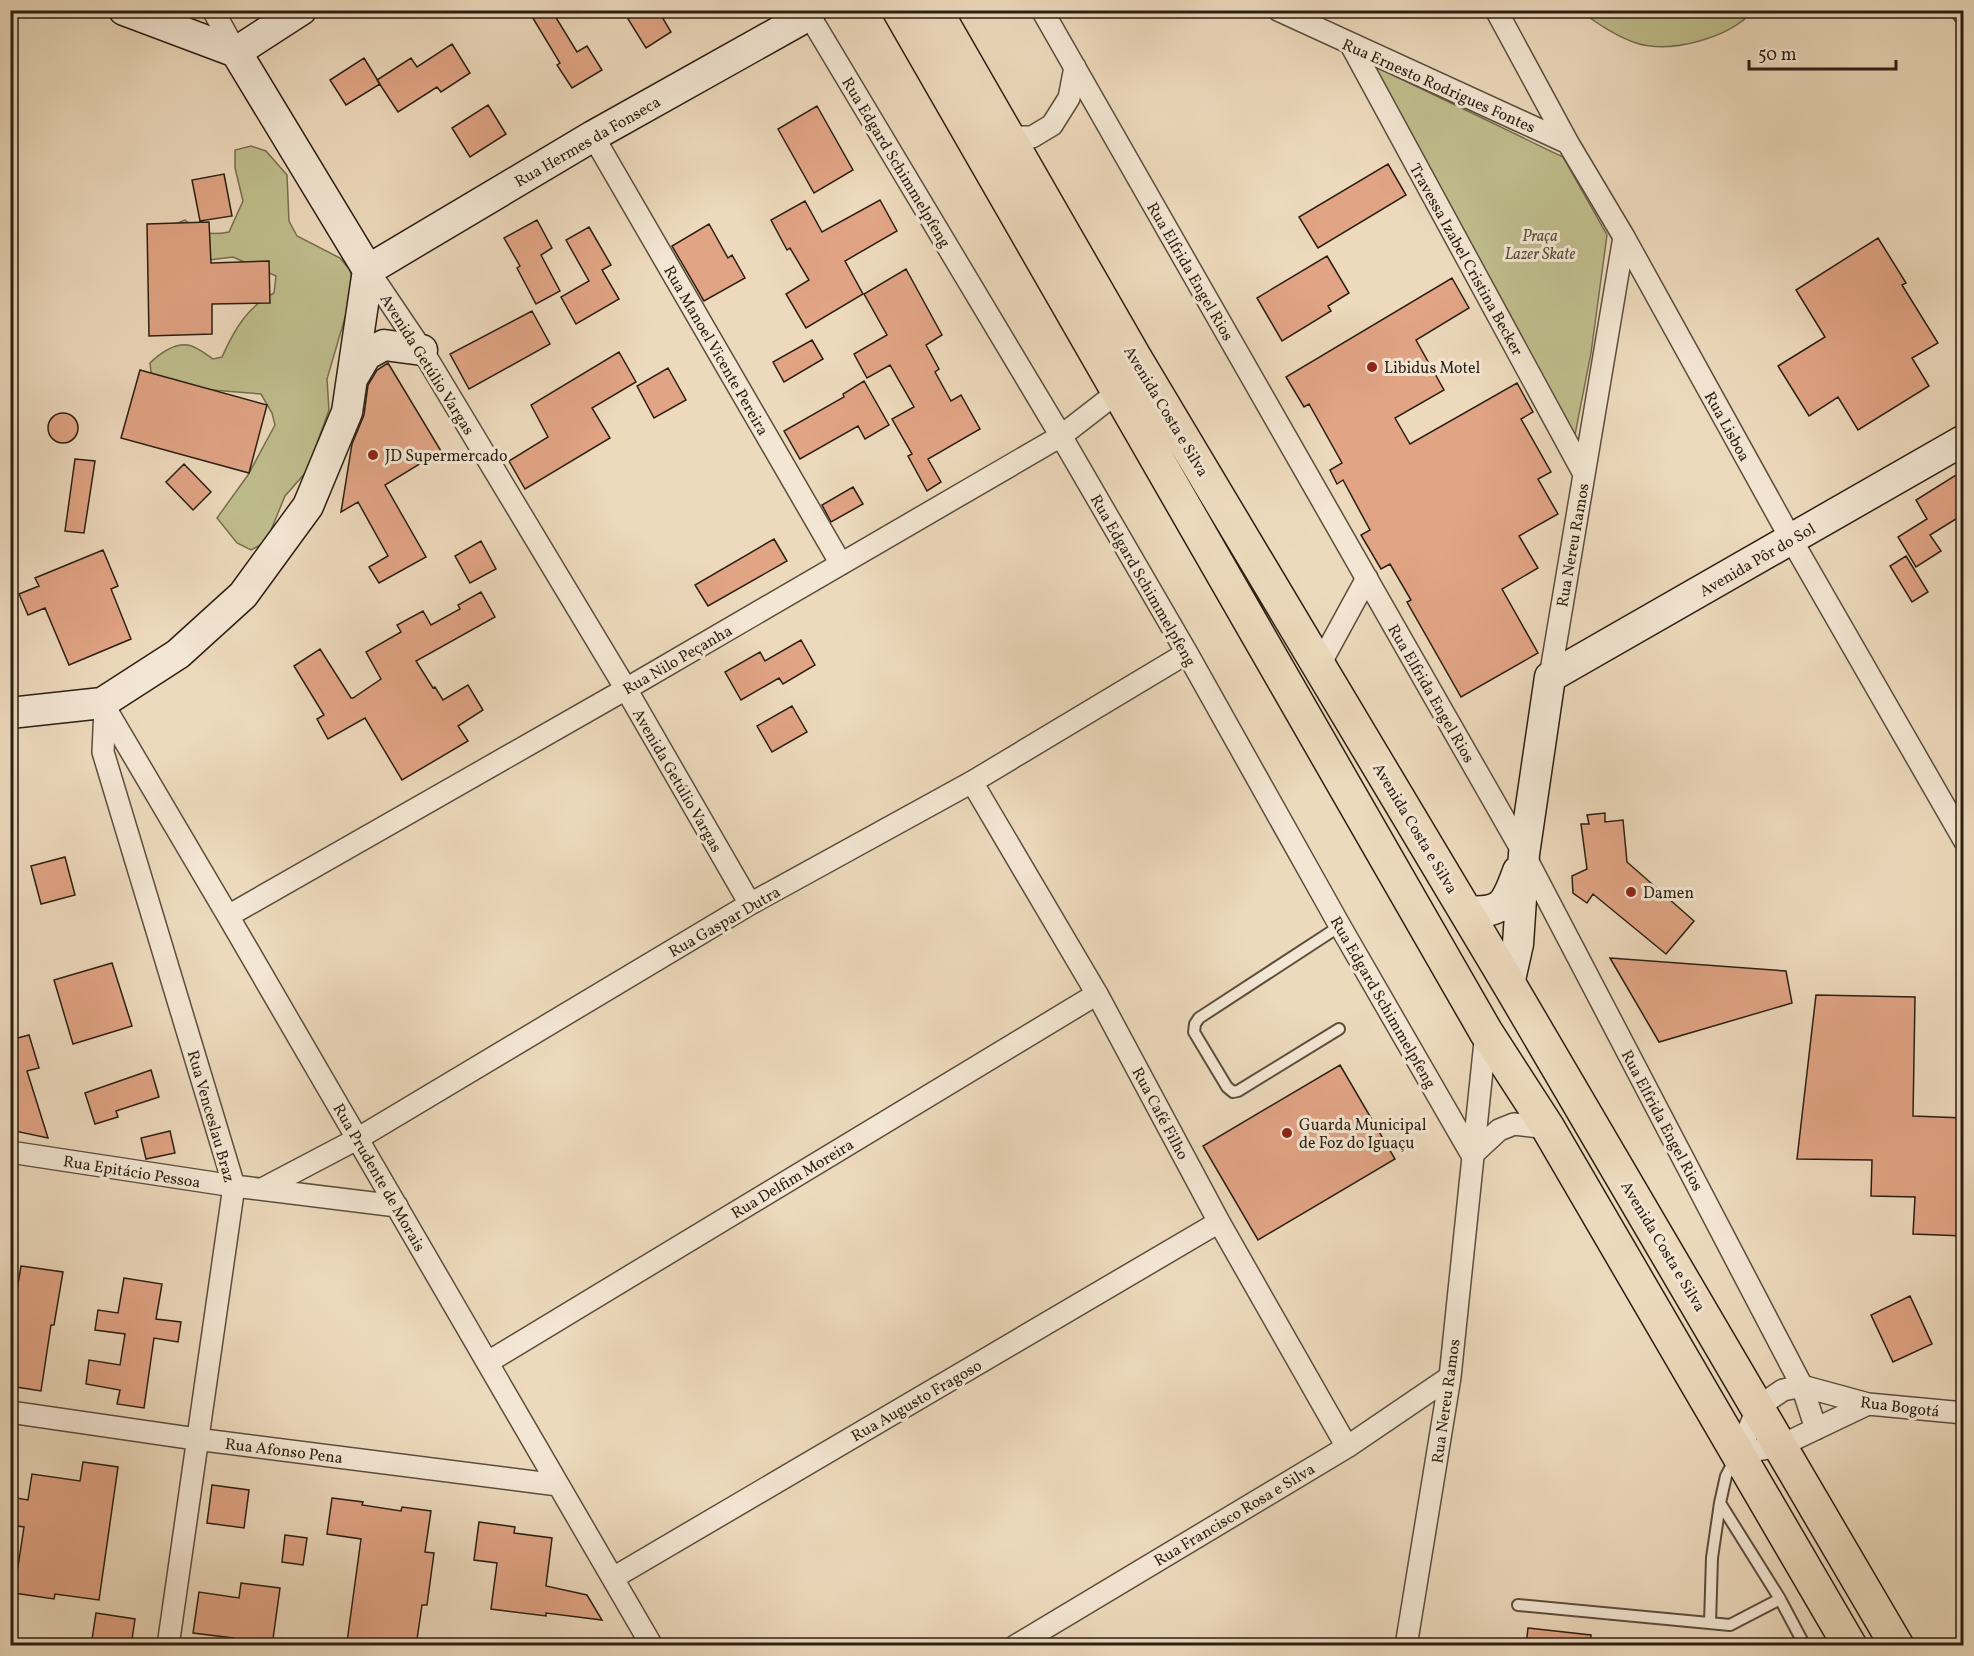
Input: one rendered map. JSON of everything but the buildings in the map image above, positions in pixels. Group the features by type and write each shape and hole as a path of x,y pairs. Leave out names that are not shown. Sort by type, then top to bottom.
{"main road":[{"name":"Avenida Costa e Silva","path":"899,10 1486,1032 1548,1128 1850,1646"},
{"name":"Avenida Costa e Silva","path":"935,10 1135,358 1509,984 1897,1646"}],"street":[{"path":"124,10 236,52 301,10"},
{"name":"Avenida Getúlio Vargas","path":"213,10 368,270 422,350 626,688 750,904"},
{"name":"Rua Elfrida Engel Rios","path":"1042,10 1524,854 1802,1386 1816,1429"},
{"name":"Rua Ernesto Rodrigues Fontes","path":"1278,10 1568,143"},
{"name":"Rua Lisboa","path":"1496,10 1568,143 1624,237 1791,539 1964,840"},
{"name":"Rua Hermes da Fonseca","path":"368,270 593,136 808,13"},
{"name":"Rua Edgard Schimmelpfeng","path":"808,13 1061,436 1472,1155"},
{"name":"Travessa Izabel Cristina Becker","path":"1351,45 1584,474"},
{"path":"1008,137 1032,137 1052,125 1069,98 1074,67"},
{"name":"Rua Manoel Vicente Pereira","path":"593,136 841,564"},
{"name":"Rua Nereu Ramos","path":"1524,854 1550,677 1624,237"},
{"path":"10,713 104,706 178,654 243,595 308,506 347,412 368,270"},
{"path":"352,377 366,355 384,345 422,350"},
{"name":"Rua Nilo Peçanha","path":"228,916 1061,436 1119,391"},
{"name":"Avenida Pôr do Sol","path":"1550,677 1964,440"},
{"path":"1319,666 1367,578"},
{"name":"Rua Gaspar Dutra","path":"262,1189 357,1139 750,904 972,782 1187,653"},
{"name":"Rua Prudente de Morais","path":"104,706 652,1646"},
{"name":"Rua Venceslau Braz","path":"104,706 103,752 234,1186 168,1646"},
{"name":"Rua Café Filho","path":"972,782 1097,994 1219,1222 1347,1447"},
{"path":"1465,910 1485,912 1502,905 1512,889 1524,854"},
{"path":"1509,984 1518,944 1524,854"},
{"name":"Rua Delfim Moreira","path":"488,1362 1097,994"},
{"name":"Rua Nereu Ramos","path":"1406,1646 1450,1377 1486,1032"},
{"path":"1472,1155 1499,1130 1514,1124 1548,1128"},
{"name":"Rua Epitácio Pessoa","path":"10,1152 234,1186 397,1206"},
{"name":"Rua Augusto Fragoso","path":"613,1578 1219,1222"},
{"name":"Rua Francisco Rosa e Silva","path":"1015,1646 1347,1447 1450,1377"},
{"path":"1739,1453 1758,1407 1783,1390 1802,1386"},
{"name":"Rua Bogotá","path":"1802,1386 1868,1404 1964,1413"},
{"path":"1739,1453 1780,1446 1868,1404"},
{"name":"Rua Afonso Pena","path":"10,1412 196,1439 558,1485"}],"lane":[{"path":"1339,1029 1233,1092 1227,1088 1194,1032 1198,1018 1340,926"},
{"path":"1710,1623 1712,1558 1720,1503 1726,1476 1739,1453"},
{"path":"1720,1503 1780,1599 1805,1646"},
{"path":"1518,1605 1730,1625 1780,1599"}],"green space":[{"path":"1580,11 1753,11 1743,21 1715,36 1682,45 1650,46 1628,40 1606,29"},
{"name":"Praça Lazer Skate","path":"1372,65 1563,157 1607,235 1591,353 1574,440"},
{"path":"251,146 266,151 287,175 289,221 297,236 340,258 350,270 354,287 327,379 329,410 307,471 285,496 266,542 251,550 237,543 217,518 248,475 275,425 272,413 261,394 162,386 151,372 150,363 167,350 183,345 194,347 213,359 222,357 249,312 274,293 276,276 233,257 185,263 170,226 185,220 205,232 216,234 229,232 243,201 235,168 235,150"}],"place":[{"name":"Libidus Motel","path":"1372,367"},
{"name":"JD Supermercado","path":"373,455"},
{"name":"Damen","path":"1631,892"},
{"name":"Guarda Municipal de Foz do Iguaçu","path":"1287,1133"}]}
